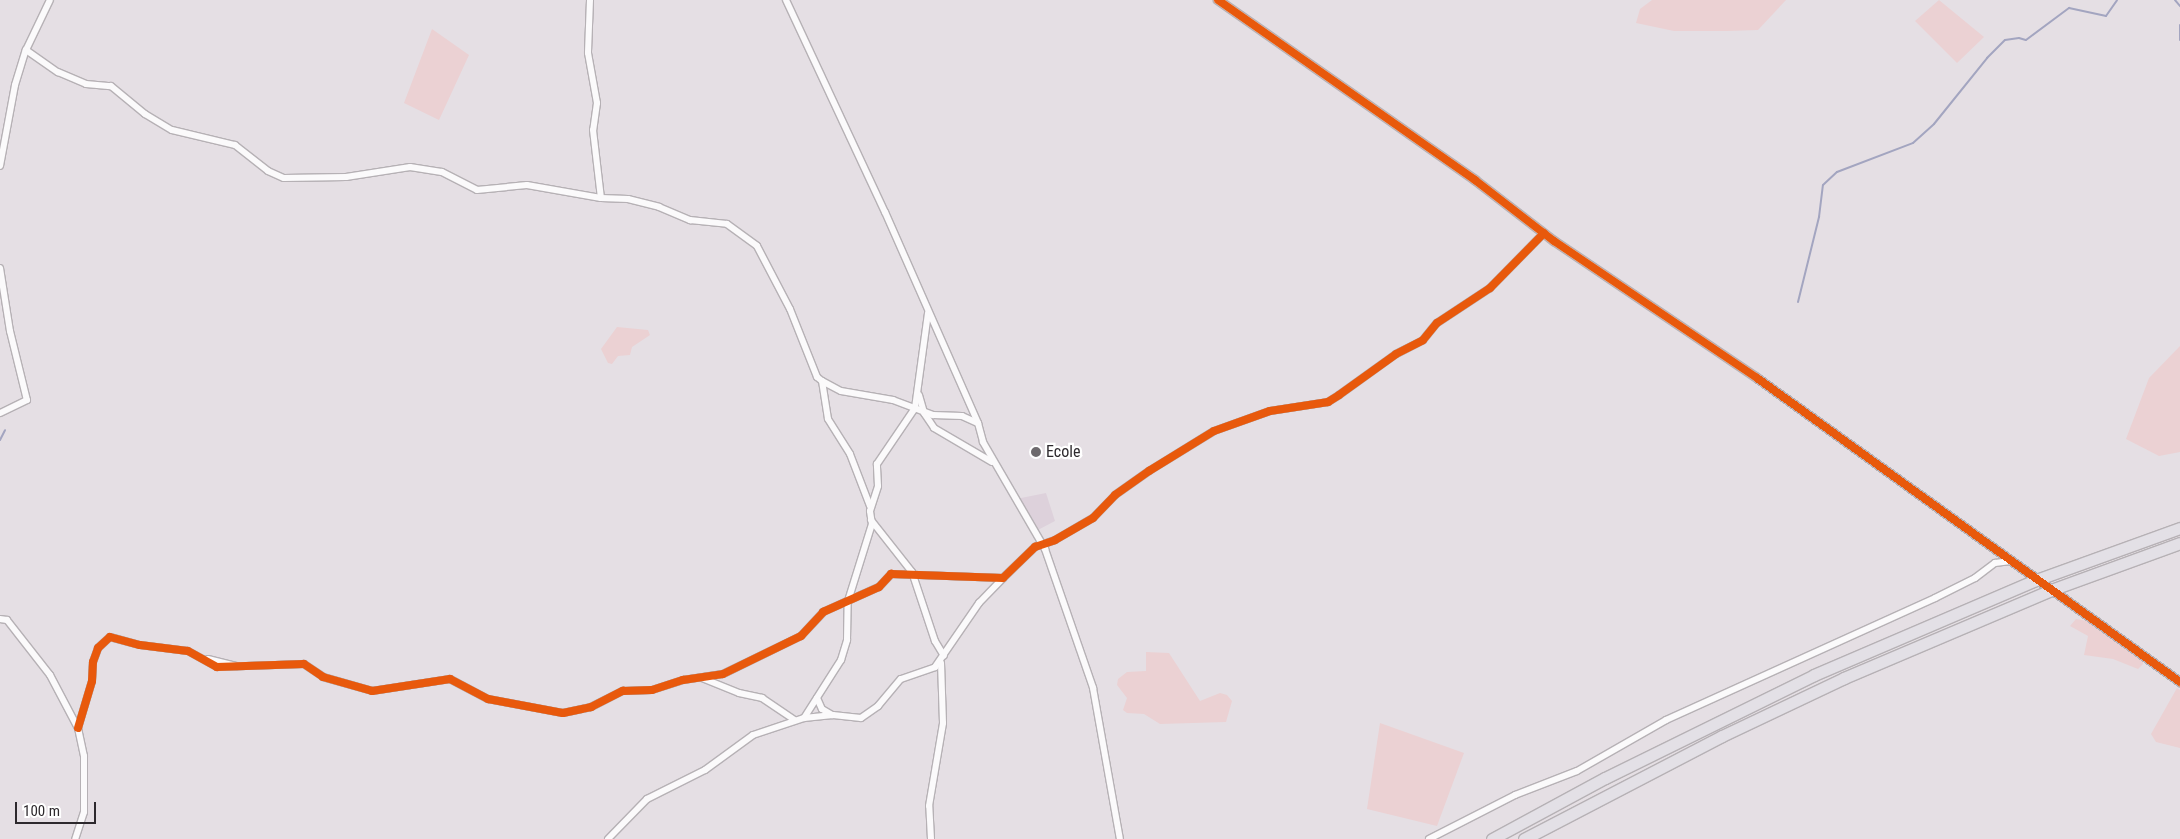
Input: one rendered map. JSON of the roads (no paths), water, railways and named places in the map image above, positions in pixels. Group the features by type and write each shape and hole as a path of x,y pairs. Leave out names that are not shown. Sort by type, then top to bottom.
{"highway":[{"path":"1492,839 1605,778 1814,675 2036,580 2180,528"},
{"path":"1524,839 1722,736 1809,695 2051,590 2180,543"}],"street":[{"path":"0,166 15,85 26,50 50,0"},
{"path":"590,0 588,53 597,103 593,130 601,198"},
{"path":"786,0 978,423 983,442 993,463 1042,544 1093,688 1120,839"},
{"path":"1218,0 1544,233 1757,378 2180,682"},
{"path":"26,50 58,72 86,84 111,86 145,114 172,130 235,145 268,170 284,178 346,177 410,167 442,172 477,190 527,185 601,198 628,199 659,207 690,220 727,224 751,239 779,286 817,377 822,381 841,391 893,400 924,413 962,416 978,423"},
{"path":"932,839 929,806 943,722 941,663 979,604 1002,578 1042,544 1093,518 1115,495 1149,471 1214,431 1270,411 1328,402 1339,395 1396,354 1423,340 1437,323 1490,288 1544,233"},
{"path":"0,268 10,331 27,400 0,413"},
{"path":"870,506 878,486 880,456 895,441 915,409 928,311"},
{"path":"804,718 841,660 846,646 848,601 871,520 870,506 850,454 828,419 822,381"},
{"path":"918,391 924,413 934,428 948,439 972,448 993,463"},
{"path":"871,520 912,572 935,641 944,656"},
{"path":"1429,839 1515,795 1577,771 1666,720 1935,598 1975,578 1995,563 2011,561"},
{"path":"78,728 92,682 93,662 106,638 188,651 204,658 217,668 304,664 323,677 372,691 450,679 488,700 563,713 590,707 623,691 652,690 701,677 723,674 801,636 823,612 879,587 891,574 912,572 1002,578"},
{"path":"0,618 7,620 50,675 78,728 84,756 84,812 80,839"},
{"path":"608,839 647,799 705,770 753,736 804,718 833,715 856,718 866,716 884,700 901,679 941,663"},
{"path":"701,677 738,693 762,698 796,720"},
{"path":"817,696 822,709 833,715"},
{"path":"75,839 84,812"}],"waterway":[{"path":"1798,302 1819,217 1823,185 1837,172 1913,143 1934,124 1987,58 2005,40 2019,38 2026,40 2069,8 2106,16 2117,0"},
{"path":"2175,0 2180,6"},
{"path":"2180,25 2180,40"},
{"path":"0,440 5,430"}],"place":[{"name":"Ecole","path":"1036,452"}]}
